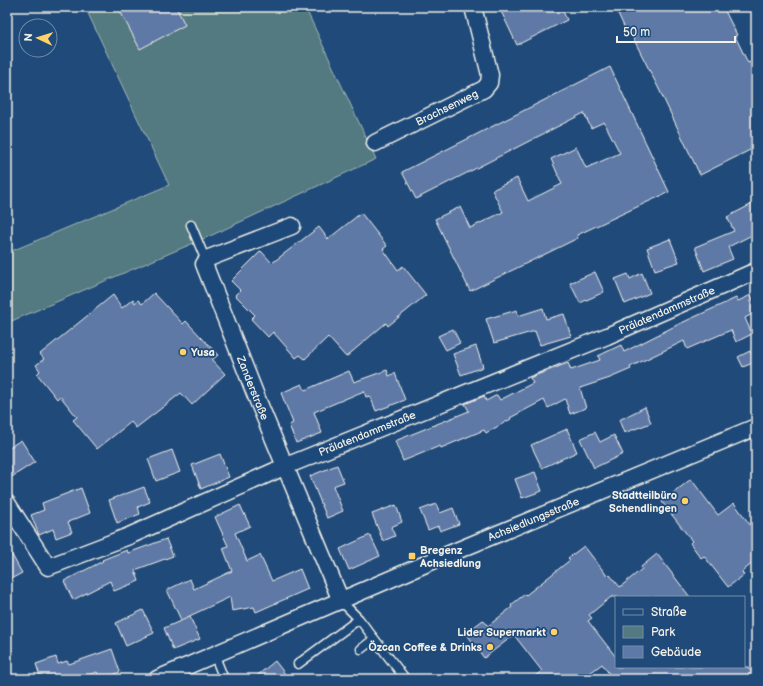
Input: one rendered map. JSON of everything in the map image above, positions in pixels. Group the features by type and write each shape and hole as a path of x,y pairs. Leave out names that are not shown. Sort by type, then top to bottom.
{"street":[{"name":"Brachsenweg","path":"375,143 484,89 489,83 490,75 473,7"},
{"path":"206,261 209,258 292,226"},
{"name":"Zanderstraße","path":"206,261 204,264 205,268 341,600"},
{"name":"Prälatendammstraße","path":"7,503 48,567 129,536 286,466 607,336 756,271"},
{"name":"Achsiedlungsstraße","path":"157,679 341,600 756,427"}],"lane":[{"path":"191,225 206,261"},
{"path":"341,600 359,620 404,677"},
{"path":"298,664 359,620"},
{"path":"361,649 374,639"},
{"path":"214,654 224,679"}],"green space":[{"path":"85,7 305,7 376,159 210,236 7,323 7,253 169,185"}],"building":[{"path":"118,7 176,7 185,25 140,49"},
{"path":"499,7 561,7 567,20 517,45"},
{"path":"615,7 723,7 737,35 735,36 748,63 750,62 756,74 756,147 700,175 658,87 630,32 627,33"},
{"path":"610,67 669,192 577,235 578,238 470,291 435,219 460,207 470,228 503,212 492,190 517,178 528,201 562,184 551,159 576,147 586,168 620,153 604,122 591,128 584,113 416,199 402,172"},
{"path":"756,202 756,233 728,247 733,259 704,271 695,247 734,231 727,217"},
{"path":"361,213 387,246 383,249 398,270 403,266 426,295 388,326 386,323 346,357 328,337 305,359 300,355 296,358 273,332 268,337 251,319 255,315 235,295 240,290 231,281 261,251 272,263 319,227 328,239"},
{"path":"670,239 679,262 655,270 647,248"},
{"path":"595,272 604,292 580,303 570,283"},
{"path":"642,273 650,293 625,304 615,279 628,274 630,279"},
{"path":"154,293 183,324 186,321 218,355 212,360 225,374 192,405 181,393 136,428 131,422 97,449 73,420 77,417 60,396 57,399 37,374 40,371 36,365 44,359 40,354 113,295 122,308 133,299 135,303 138,300 142,304"},
{"path":"751,295 756,306 756,312 745,318 752,334 736,342 731,330 687,349 684,341 630,367 631,369 580,388 586,408 570,414 565,399 548,408 544,400 486,433 484,430 441,448 440,446 403,461 395,441 469,411 465,404 484,396 486,401 497,395 500,400 533,383 530,378 534,376 568,363 571,370 600,360 598,356 621,345 624,352 677,325 736,298 738,301"},
{"path":"543,308 546,319 564,314 571,336 540,345 535,331 494,343 486,319 517,310 518,316"},
{"path":"453,329 460,343 446,350 438,336"},
{"path":"476,346 483,367 461,375 453,354"},
{"path":"750,351 755,362 743,367 738,357"},
{"path":"387,370 389,376 395,373 405,400 376,411 370,396 366,397 364,391 314,412 322,433 296,443 289,425 293,423 281,393 302,384 305,390 349,371 354,382"},
{"path":"645,407 651,423 624,433 619,420"},
{"path":"567,429 577,452 542,468 531,445"},
{"path":"595,432 600,442 614,435 623,454 594,468 580,439"},
{"path":"21,440 35,462 7,480 7,449"},
{"path":"172,450 180,472 156,481 148,459"},
{"path":"220,454 229,477 201,489 192,465"},
{"path":"337,465 344,482 333,486 343,511 327,518 310,476"},
{"path":"535,472 542,491 522,498 515,479"},
{"path":"691,479 718,515 734,503 756,533 756,560 742,572 744,575 728,587 704,556 701,558 690,543 692,541 662,502"},
{"path":"144,487 150,502 138,507 140,514 117,523 109,500"},
{"path":"81,488 90,513 68,522 72,532 56,538 53,529 39,535 31,515 44,510 42,503"},
{"path":"436,504 440,513 453,508 459,524 440,531 438,526 428,530 420,510"},
{"path":"240,505 250,526 235,533 247,561 260,555 272,581 300,569 308,589 256,612 254,607 232,611 230,597 181,620 167,590 190,579 194,589 232,571 223,548 228,546 215,517"},
{"path":"396,505 402,522 391,527 395,536 383,541 372,514"},
{"path":"370,535 380,556 349,570 340,549"},
{"path":"166,539 173,556 135,570 139,581 114,591 110,581 73,600 64,581 103,561 102,560 127,550 128,553"},
{"path":"7,546 22,573 7,581"},
{"path":"584,546 608,577 610,575 620,587 642,569 641,567 657,554 689,596 615,596 611,597 589,615 592,618 588,621 615,656 615,668 748,667 756,679 613,679 602,664 582,679 531,679 542,671 514,635 484,658 466,633 483,620 488,626 512,607 511,605 570,560 568,558"},
{"path":"143,610 154,633 126,646 116,623"},
{"path":"190,617 200,639 173,650 164,628"},
{"path":"112,649 120,672 102,679 100,679 97,672 78,679 41,679 36,664 56,657 58,664 67,661 69,664"},
{"path":"275,661 289,679 253,679"}],"place":[{"name":"Yusa","path":"183,352"},
{"name":"Stadtteilbüro Schendlingen","path":"685,501"},
{"name":"Bregenz Achsiedlung","path":"412,556"},
{"name":"Lider Supermarkt","path":"554,632"},
{"name":"Özcan Coffee & Drinks","path":"490,647"}]}
